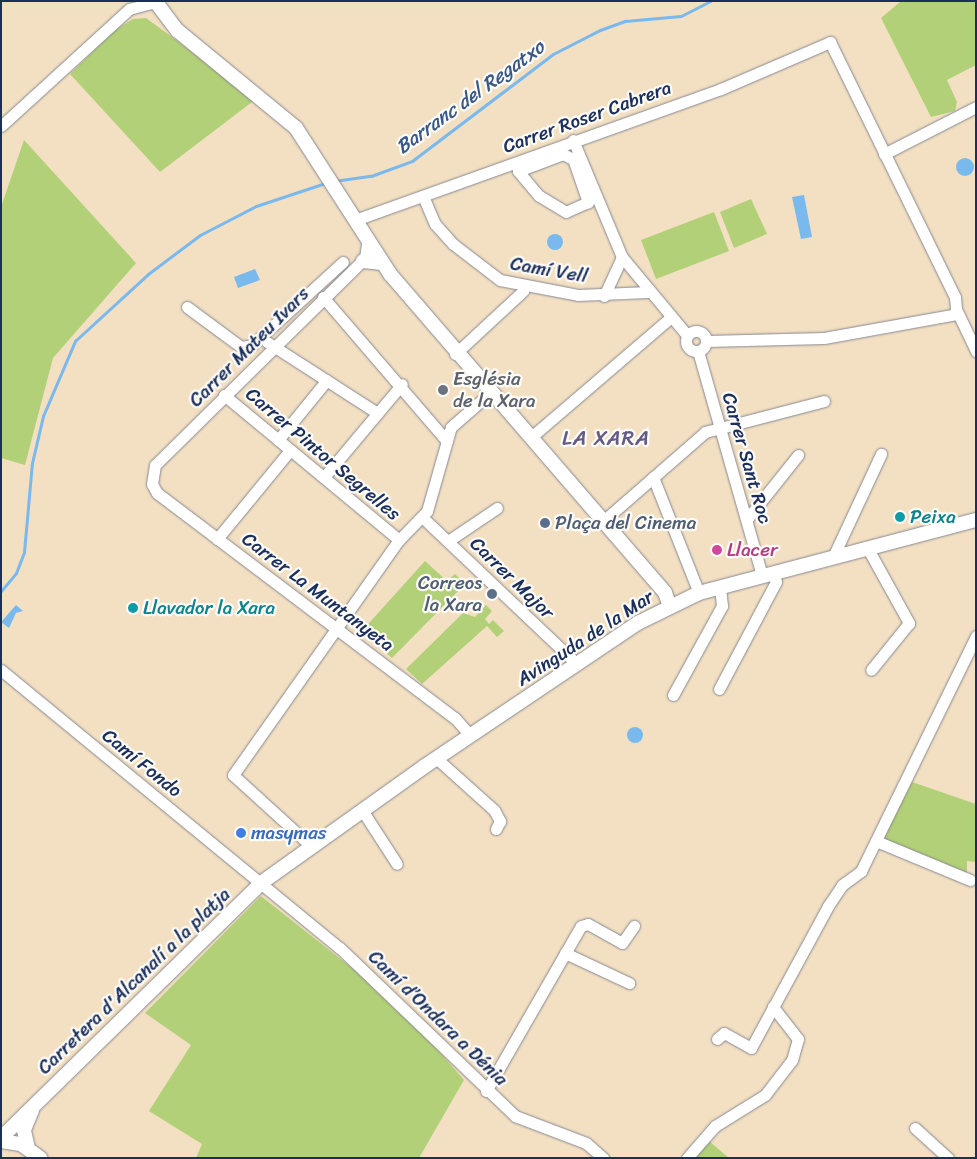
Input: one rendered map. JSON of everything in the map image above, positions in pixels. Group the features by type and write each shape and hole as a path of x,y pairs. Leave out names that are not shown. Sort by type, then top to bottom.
{"main road":[{"path":"155,1 178,31 286,117 316,158 382,264 454,354 530,438 664,593 670,606"},
{"path":"363,261 382,264"},
{"name":"Avinguda de la Mar","path":"261,883 310,845 436,758 577,664 670,606 699,593 720,587 976,520"},
{"name":"Carretera d'Alcanalí a la platja","path":"1,1139 261,883"},
{"name":"Carretera d'Alcanalí a la platja","path":"28,1148 24,1130 34,1105"},
{"path":"1,1139 28,1148 40,1158"}],"street":[{"path":"1,126 129,9 155,1"},
{"name":"Carrer Roser Cabrera","path":"355,220 777,68 830,42 884,154"},
{"path":"976,107 884,154 955,297 958,314 976,351"},
{"path":"573,140 622,257 669,319 687,335 699,331 707,341"},
{"path":"563,154 573,159 588,202 566,212 539,196 518,171 563,154"},
{"name":"Camí Vell","path":"423,196 442,232 473,264 495,277 534,288 604,296 648,292"},
{"path":"363,261 368,244"},
{"path":"604,296 622,257"},
{"name":"Carrer Mateu Ivars","path":"151,475 155,465 272,346 363,261"},
{"path":"187,307 241,347 262,338 332,271 344,262"},
{"path":"332,271 341,281"},
{"path":"454,354 523,291"},
{"path":"323,297 402,384 447,441"},
{"path":"698,351 707,341 824,338 958,314"},
{"path":"530,438 669,319"},
{"name":"Carrer Sant Roc","path":"687,335 689,348 698,351 746,519 768,574"},
{"path":"262,338 377,413"},
{"path":"278,440 327,380"},
{"path":"324,477 402,384"},
{"path":"310,845 233,776 399,540 422,517 433,498 451,427 490,393"},
{"name":"Carrer Pintor Segrelles","path":"224,395 399,540"},
{"path":"602,522 705,432 721,431 824,401"},
{"path":"217,539 290,450"},
{"path":"833,557 881,454"},
{"path":"746,519 798,455"},
{"name":"Carrer La Muntanyeta","path":"151,475 157,493 337,627 455,718 470,735"},
{"path":"653,477 699,593"},
{"path":"448,542 496,508"},
{"name":"Carrer Major","path":"422,517 577,664"},
{"path":"868,549 909,622 871,670"},
{"path":"719,689 776,582 768,574"},
{"path":"673,695 722,606 720,587"},
{"path":"717,1038 724,1033 751,1048 828,906 842,885 861,870 976,636"},
{"name":"Camí Fondo","path":"1,670 261,883"},
{"path":"436,758 494,810 500,821 496,829"},
{"path":"362,810 397,864"},
{"path":"876,841 970,880"},
{"name":"Camí d’Ondara a Dénia","path":"261,883 384,987 486,1091 516,1116 586,1143 603,1158"},
{"path":"486,1091 581,926 622,942 634,926"},
{"path":"565,953 629,983"},
{"path":"687,1158 715,1126 765,1095 792,1060 798,1039 773,1007"},
{"path":"915,1128 948,1158"}],"green space":[{"path":"901,1 976,1 976,65 947,80 957,102 955,111 931,117 881,18"},
{"path":"146,18 256,99 160,172 70,74 114,31 133,19"},
{"path":"24,140 136,263 53,358 25,465 1,458 1,207"},
{"path":"751,199 767,234 734,248 720,212"},
{"path":"714,212 729,251 656,279 641,240"},
{"path":"425,561 447,581 455,574 465,584 392,658 361,632"},
{"path":"486,605 492,611 485,619 489,624 493,620 504,631 497,637 487,626 422,684 406,669 463,613 475,617"},
{"path":"912,782 976,804 976,862 967,861 967,874 882,841"},
{"path":"261,896 367,980 414,1023 464,1080 419,1158 196,1158 202,1144 149,1111 191,1045 145,1013"},
{"path":"709,1141 729,1158 695,1158"}],"water":[{"path":"961,158 969,158 974,163 972,174 961,176 956,171 956,163"},
{"path":"804,195 812,237 801,239 792,197"},
{"path":"552,234 558,234 563,239 561,248 552,250 547,245 547,239"},
{"path":"255,269 260,280 238,288 234,277"},
{"path":"16,605 23,611 16,613 9,628 1,622"},
{"path":"635,727 643,735 635,743 627,735"}],"waterway":[{"name":"Barranc del Regatxo","path":"334,181 371,176 412,161 553,54 600,30 625,21 681,16 710,1"},
{"name":"Barranc del Regatxo","path":"1,591 16,573 24,552 32,463 43,416 75,341 148,274 200,235 256,206 325,183"}],"place":[{"name":"Església de la Xara","path":"443,390"},
{"name":"Peixa","path":"900,517"},
{"name":"Plaça del Cinema","path":"545,523"},
{"name":"Llacer","path":"717,550"},
{"name":"Correos la Xara","path":"492,594"},
{"name":"Llavador la Xara","path":"133,608"},
{"name":"masymas","path":"241,833"}],"district":[{"name":"LA XARA","path":"606,438"}]}
